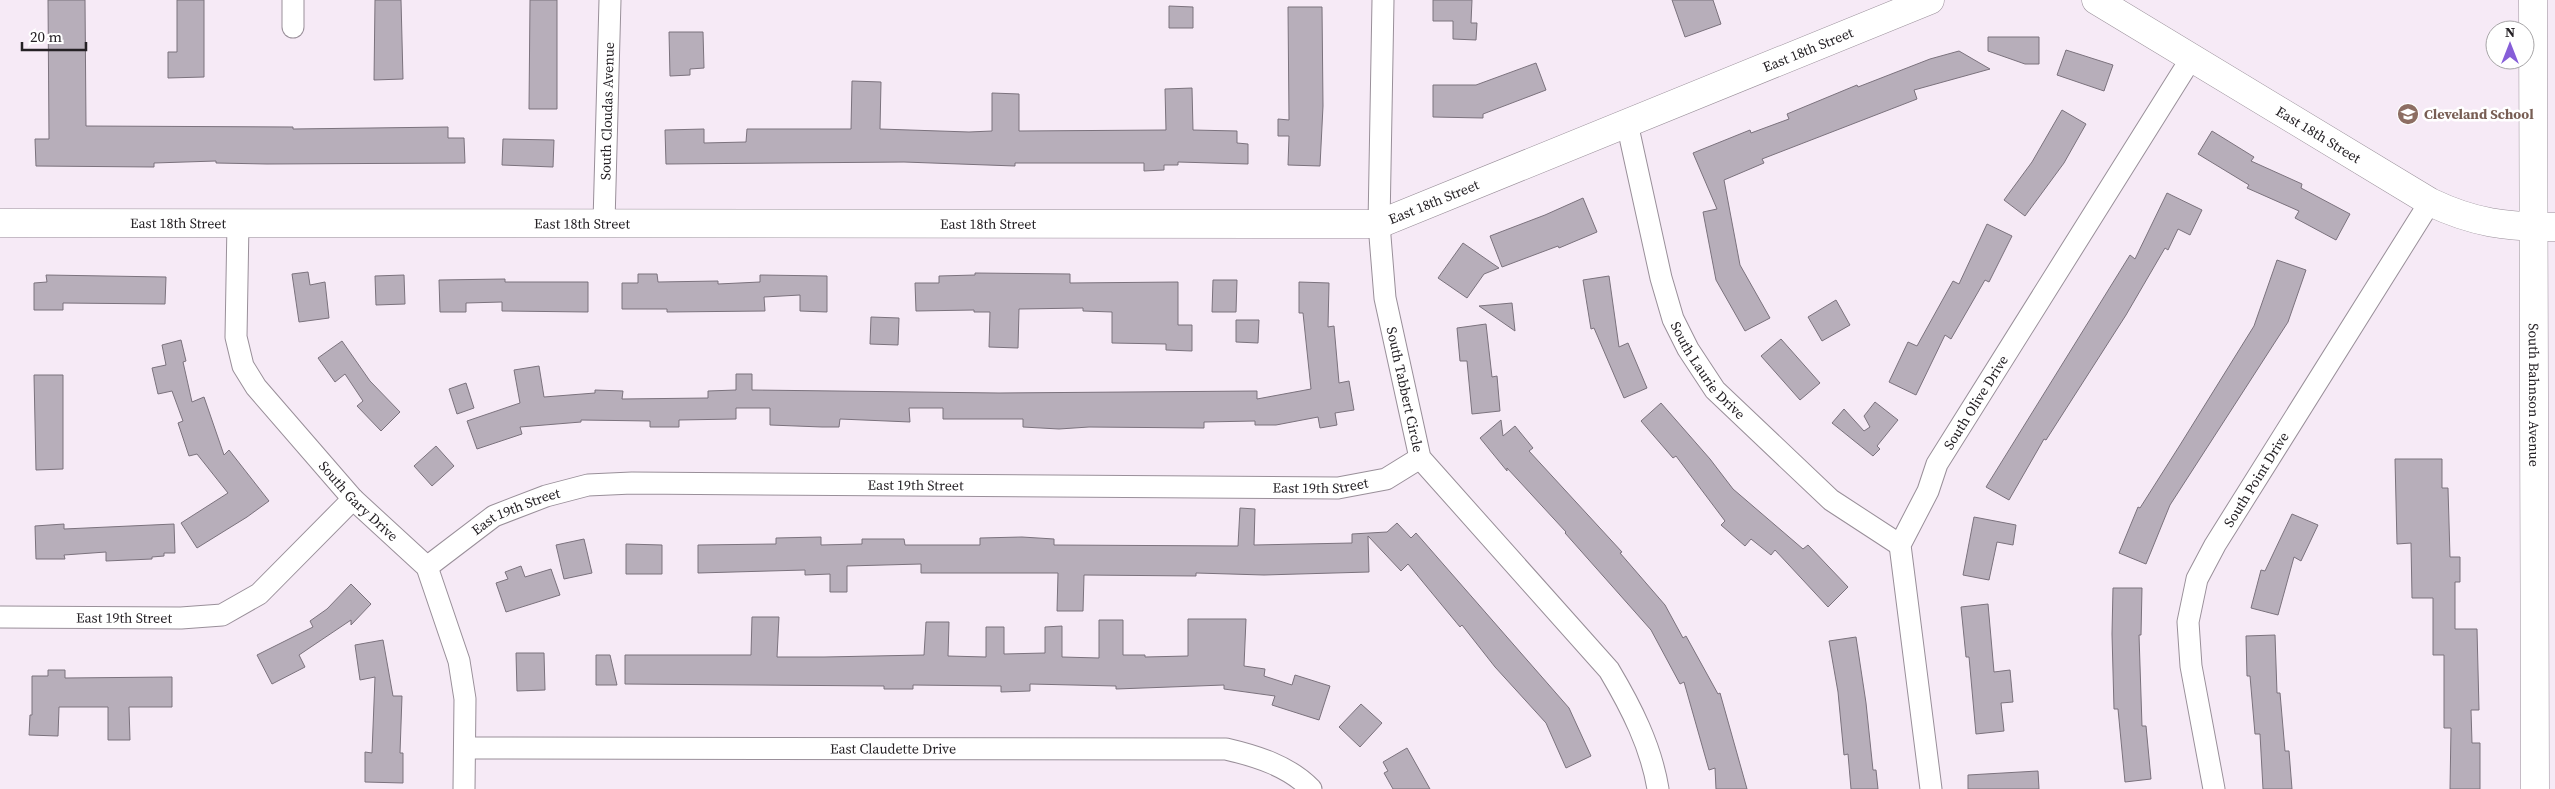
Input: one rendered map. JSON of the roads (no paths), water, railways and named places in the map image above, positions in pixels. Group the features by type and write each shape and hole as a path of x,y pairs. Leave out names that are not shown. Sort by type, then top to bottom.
{"street":[{"path":"293,0 293,27"},
{"name":"South Cloudas Avenue","path":"604,222 610,0"},
{"name":"South Tabbert Circle","path":"1382,0 1379,224 1385,298 1420,458 1609,670 1629,702 1642,733 1656,773 1658,789"},
{"name":"East 18th Street","path":"2096,0 2430,202 2459,216 2496,225 2544,227"},
{"name":"South Bahnson Avenue","path":"2533,0 2544,227 2535,789"},
{"name":"East 18th Street","path":"0,223 1379,224 1918,2"},
{"name":"South Olive Drive","path":"1900,545 1928,491 1937,464 2192,57"},
{"name":"South Laurie Drive","path":"1627,123 1661,278 1674,319 1688,349 1715,390 1831,500 1900,545"},
{"name":"South Point Drive","path":"2214,789 2191,658 2188,622 2197,580 2215,545 2430,202"},
{"name":"South Gary Drive","path":"238,222 236,337 243,366 256,387 353,500 427,567 459,661 465,699 464,789"},
{"name":"East 19th Street","path":"427,567 494,516 546,496 588,485 632,483 1338,488 1386,479 1420,458"},
{"name":"East 19th Street","path":"0,617 181,618 222,615 259,594 353,500"},
{"path":"1900,545 1932,789"},
{"name":"East Claudette Drive","path":"465,748 1226,749 1255,756 1284,770 1311,789"}],"place":[{"name":"Cleveland School","path":"2408,114"}]}
